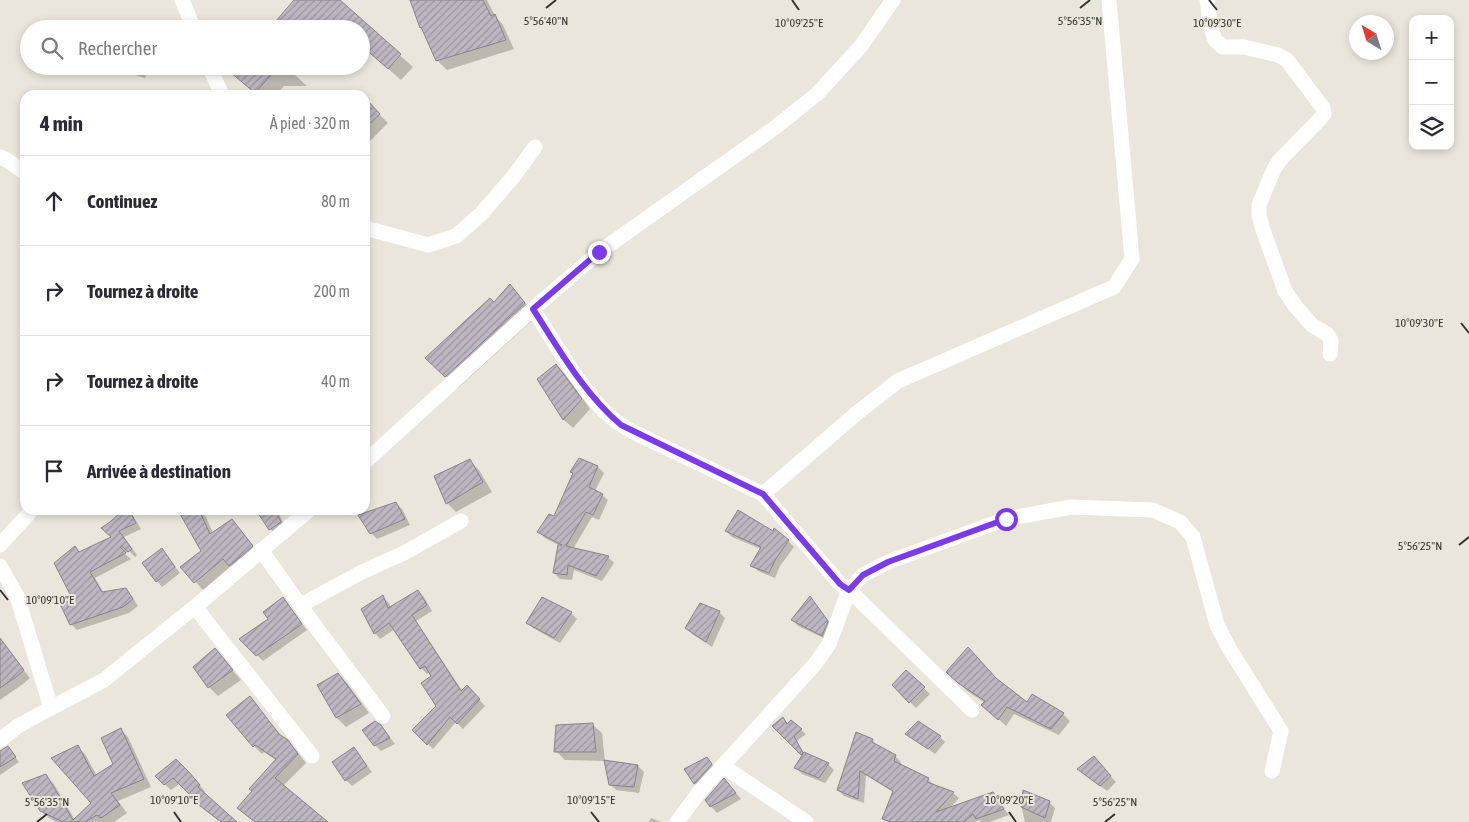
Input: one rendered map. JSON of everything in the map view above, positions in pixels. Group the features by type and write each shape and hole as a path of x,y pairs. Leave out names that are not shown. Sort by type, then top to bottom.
{"street":[{"path":"182,0 190,20"},
{"path":"370,457 533,309 599,252 773,129 817,94 860,46 893,0"},
{"path":"763,494 857,413 898,381 1114,287 1132,259 1109,0"},
{"path":"1207,0 1215,40 1223,47 1244,47 1282,57 1323,108 1324,114 1280,160 1274,169 1260,206 1259,215 1285,291 1312,325 1327,334 1331,340 1330,354"},
{"path":"213,75 220,90"},
{"path":"370,229 428,245 456,236 481,214 513,177 535,147"},
{"path":"0,157 20,169"},
{"path":"533,309 578,377 604,411 621,425 763,494 840,584 849,590 972,710"},
{"path":"677,822 700,791 815,664 829,644 849,590 863,575 888,562 1006,519 1071,506 1153,510 1180,522 1193,537 1218,625 1229,648 1279,726 1281,735 1272,771"},
{"path":"0,545 27,515"},
{"path":"0,740 18,726 104,680 195,607 303,515"},
{"path":"301,605 362,572 404,553 461,521"},
{"path":"261,550 383,716"},
{"path":"0,566 17,596 50,708"},
{"path":"195,607 312,756"},
{"path":"723,766 806,822"}],"building":[{"path":"294,0 340,0 363,20 277,20"},
{"path":"410,0 483,0 491,16 495,14 506,40 436,61 420,28"},
{"path":"370,27 401,54 388,69 370,53"},
{"path":"234,75 271,75 258,90 251,90"},
{"path":"370,103 380,114 370,123"},
{"path":"510,284 525,303 445,377 425,358 490,298 494,302"},
{"path":"556,364 582,399 563,420 537,379"},
{"path":"579,458 598,466 589,487 603,494 593,515 586,512 566,546 609,556 596,576 568,565 567,575 553,573 558,545 562,545 537,532 549,514 554,516 573,473 570,472"},
{"path":"470,459 483,482 446,504 434,476"},
{"path":"396,502 405,519 370,534 358,515 370,515 370,511"},
{"path":"738,510 773,531 774,528 789,540 775,560 769,573 750,566 761,547 725,531"},
{"path":"118,515 132,515 136,523 119,531 132,549 128,552 122,546 120,547 126,553 90,572 102,592 126,588 133,599 123,607 70,625 60,604 73,600 54,563 75,546 79,552 111,537 101,528"},
{"path":"181,515 201,515 210,534 232,519 253,546 229,566 223,559 194,583 180,567 201,551"},
{"path":"259,515 278,515 281,522 269,530"},
{"path":"162,548 175,567 156,582 142,563"},
{"path":"418,590 427,605 412,615 461,691 467,685 480,699 457,724 450,717 427,745 412,730 436,706 421,683 431,676 425,666 420,669 389,623 374,634 361,609 383,595 388,608"},
{"path":"810,596 828,621 822,636 791,620"},
{"path":"283,597 302,624 256,656 239,639 268,619 263,612"},
{"path":"542,597 572,612 554,638 526,623"},
{"path":"700,603 720,611 706,642 685,628"},
{"path":"0,638 24,670 0,688"},
{"path":"968,647 996,678 1027,702 1032,694 1064,713 1051,729 1007,707 998,720 981,705 985,701 958,683 946,672"},
{"path":"215,648 233,670 208,688 193,667"},
{"path":"906,670 925,687 909,703 892,685"},
{"path":"338,673 361,704 336,718 317,685"},
{"path":"250,696 279,734 288,740 298,754 275,778 328,822 255,822 237,808 252,791 249,789 276,759 255,745 253,747 226,715"},
{"path":"783,717 787,724 791,720 802,729 794,736 803,753 801,755 772,726"},
{"path":"375,721 381,725 390,738 374,746 362,730"},
{"path":"918,721 941,736 928,749 905,734"},
{"path":"593,723 596,752 554,752 556,725"},
{"path":"121,728 144,779 111,793 120,805 101,818 97,815 85,822 63,822 40,811 22,783 46,774 73,820 91,803 51,758 78,745 94,776 113,764 101,738"},
{"path":"856,732 873,739 872,742 896,755 894,761 929,778 927,782 954,792 936,812 993,792 1004,809 976,819 973,814 964,822 891,822 882,819 893,791 860,771 858,799 837,790"},
{"path":"8,746 16,757 0,767 0,751"},
{"path":"354,747 367,766 345,781 332,762"},
{"path":"804,752 829,763 819,778 794,768"},
{"path":"1094,756 1111,776 1100,786 1077,769"},
{"path":"707,757 712,764 694,784 684,769"},
{"path":"176,759 200,785 198,787 237,822 221,822 191,799 192,797 173,778 164,785 155,776"},
{"path":"604,760 638,765 634,787 609,785"},
{"path":"724,778 736,793 710,807 705,800"},
{"path":"1023,790 1050,801 1045,818 1021,807"}],"route":[{"path":"599,252 533,309 578,377 604,411 621,425 763,494 840,584 849,590 863,575 888,562 1006,519"}]}
